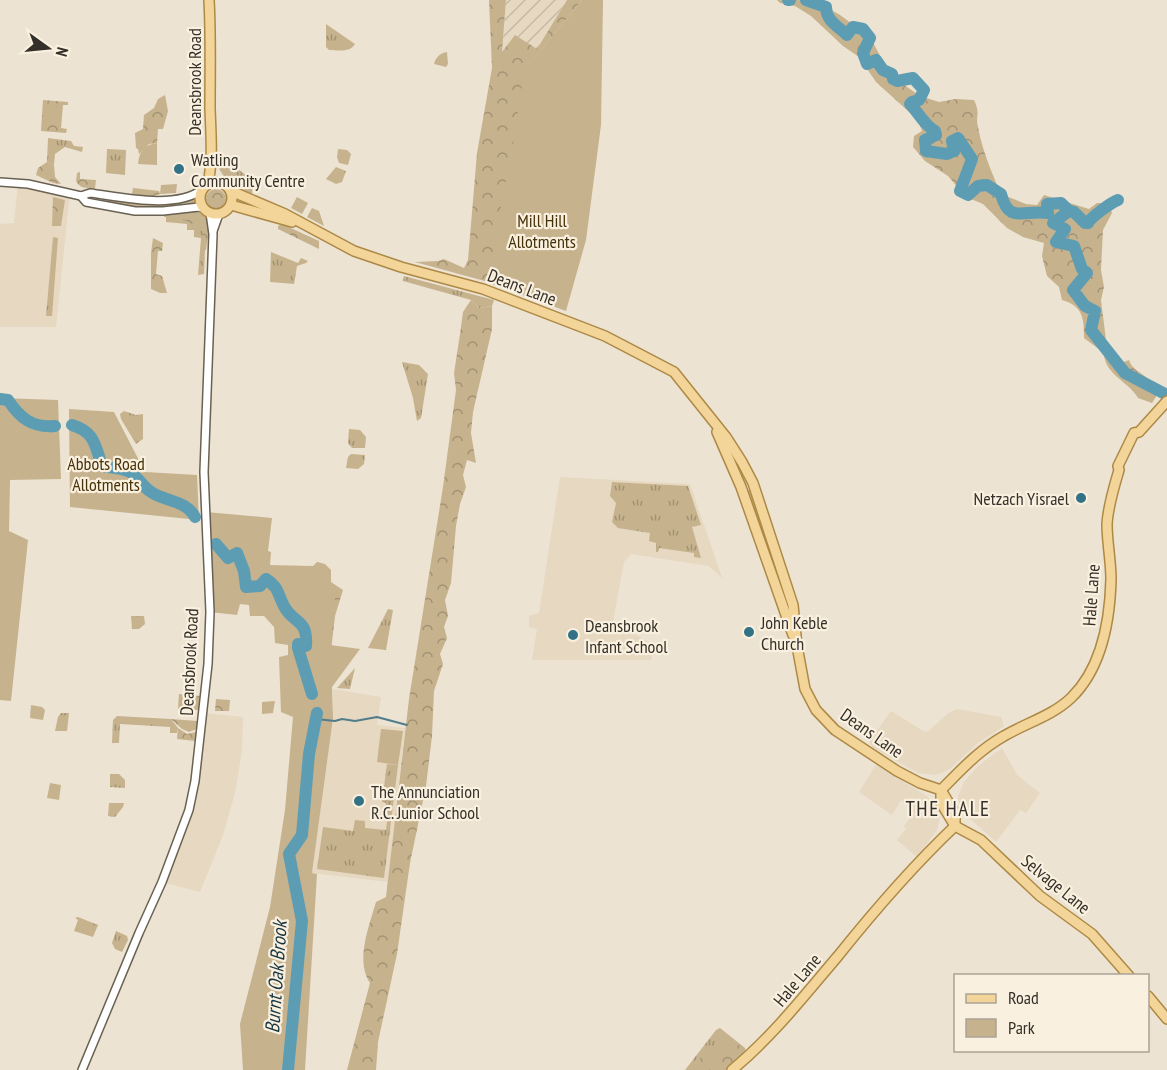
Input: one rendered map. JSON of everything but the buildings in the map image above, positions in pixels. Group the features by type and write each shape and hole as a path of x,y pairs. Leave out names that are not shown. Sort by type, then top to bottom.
{"main road":[{"name":"Deansbrook Road","path":"209,0 211,164 213,173 221,182"},
{"name":"Deansbrook Road","path":"205,187 211,164"},
{"path":"221,182 228,186 231,191 231,205 224,212 211,212 200,200 205,187 221,182"},
{"name":"Deans Lane","path":"231,191 254,200 354,251 400,267 483,289 605,336 674,372 710,416 742,462 753,483 793,605 797,646 805,689 816,710 835,730 897,771 920,783 942,790"},
{"name":"Deans Lane","path":"231,205 300,223"},
{"name":"Hale Lane","path":"942,790 983,749 1005,735 1064,705 1073,696 1091,669 1099,652 1108,620 1111,578 1107,524 1118,466 1134,433 1139,432 1167,401"},
{"path":"942,790 955,813 955,826"},
{"name":"Hale Lane","path":"732,1070 774,1032 869,918 955,826"},
{"name":"Selvage Lane","path":"955,826 981,840 1040,896 1092,934 1129,974"},
{"path":"1149,997 1167,1018"}],"street":[{"path":"0,182 28,184 81,196 98,194 165,201 195,195 205,187"},
{"path":"98,194 103,205"},
{"path":"81,196 86,202 135,211 199,207 211,212"},
{"name":"Deansbrook Road","path":"82,1070 162,882 189,810 195,781 209,654 210,612 204,472 213,234 211,212"}],"shaded area":[{"path":"506,0 567,0 531,59 502,53"},
{"path":"18,183 70,193 56,327 0,327 0,224 14,223"},
{"path":"560,477 690,484 722,578 709,566 631,554 624,562 613,621 655,646 651,660 532,660 537,629 529,627 529,616 539,613"},
{"name":"The Annunciation R.C. Junior School","path":"333,689 381,697 377,725 405,728 388,882 312,873 333,718"},
{"path":"957,709 1001,717 1004,726 978,743 951,768 942,773 935,775 918,773 873,748 869,742 891,711 927,732 950,712"},
{"path":"204,713 243,717 242,751 235,793 223,835 200,892 162,882 189,810"},
{"path":"1002,748 1017,775 1040,793 1026,813 1020,810 996,842 966,815 958,796 964,782 978,766"},
{"path":"876,765 927,796 938,810 940,816 937,830 917,857 897,840 914,813 901,800 892,815 859,792"}],"green space":[{"path":"489,0 506,0 502,52 515,35 537,49 567,0 582,0 530,64 503,286 415,262 444,259 464,268 468,260 477,153 492,68"},
{"name":"Mill Hill Allotments","path":"582,0 603,0 601,125 586,240 566,311 487,282 524,71"},
{"path":"777,0 814,0 840,15 870,37 891,76 920,96 939,102 956,99 974,100 982,144 1001,194 1026,204 1037,205 1044,195 1089,209 1097,203 1109,203 1112,213 1103,230 1101,270 1104,287 1101,300 1106,340 1100,350 1084,338 1081,314 1074,306 1062,300 1059,287 1047,276 1042,256 1044,243 1023,237 1007,228 983,204 966,197 948,176 925,161 913,147 914,136 922,131 918,120 876,82 859,57 843,46 811,16 795,6 780,3"},
{"path":"326,24 355,44 353,47 347,50 329,50 326,47"},
{"path":"447,52 446,67 434,64 442,53"},
{"path":"165,95 168,111 163,129 158,129 157,143 149,144 139,154 136,148 135,133 143,129 144,115 154,108 158,99"},
{"path":"43,100 68,102 68,105 63,105 61,128 67,129 66,133 41,131"},
{"path":"48,138 71,141 74,146 83,147 82,152 65,147 55,154 54,165 47,162"},
{"path":"157,143 157,165 138,164 143,149"},
{"path":"107,149 126,150 125,175 106,173"},
{"path":"338,149 347,150 351,154 348,165 339,163"},
{"path":"47,162 54,165 55,177 61,184 36,175 38,168"},
{"path":"218,164 233,165 253,181 252,196 226,179"},
{"path":"336,167 346,171 342,182 336,184 326,179"},
{"path":"80,172 80,179 96,180 95,188 78,184 77,173"},
{"path":"177,184 176,193 160,194 161,185"},
{"path":"133,188 159,191 160,194 149,197 132,194"},
{"path":"212,189 220,189 226,195 226,203 220,209 212,209 206,203 206,195"},
{"path":"198,196 198,204 187,203 162,207 124,206 102,199 107,197 191,199"},
{"path":"53,197 65,200 61,226 52,226"},
{"path":"297,197 308,203 302,214 291,208"},
{"path":"312,208 319,211 324,226 307,217"},
{"path":"192,209 207,217 209,229 206,250 202,251 204,229 202,225 194,225 181,218 164,217"},
{"path":"175,215 206,226 204,274 198,275 201,238 194,237 194,230 187,230 187,224 166,222 166,216"},
{"path":"282,224 319,241 319,249 278,229 278,226"},
{"path":"53,237 58,238 52,316 46,316"},
{"path":"153,238 163,243 162,251 158,251 156,274 162,276 167,293 151,289"},
{"path":"271,252 298,263 301,258 308,261 297,266 294,284 270,282"},
{"path":"404,276 494,300 492,306 479,308 471,300 403,281"},
{"path":"471,300 479,308 492,306 492,329 473,412 471,433 476,463 467,460 463,475 466,487 456,526 451,583 445,600 448,616 444,627 447,638 440,654 443,664 434,691 426,786 410,863 397,954 378,1042 376,1070 347,1070 370,983 363,954 367,932 376,902 386,897 409,699 456,390 454,373 463,312"},
{"path":"1109,349 1114,352 1112,359 1114,366 1129,360 1135,369 1161,389 1152,403 1138,398 1109,368 1104,355"},
{"path":"402,362 419,365 428,374 421,418 417,421 413,398"},
{"path":"0,398 58,400 61,479 10,480 9,531 28,540 11,701 0,700"},
{"name":"Abbots Road Allotments","path":"69,409 114,412 145,472 197,475 199,520 70,507"},
{"path":"124,411 136,415 143,414 143,439 136,444 121,419 120,414"},
{"path":"349,429 360,430 366,437 365,448 352,448 348,443"},
{"path":"351,454 365,455 364,464 358,469 346,468 348,457"},
{"path":"612,482 688,486 701,525 692,527 701,558 694,557 694,553 659,548 656,552 656,543 649,541 650,533 618,528 612,522 616,503 610,496"},
{"path":"751,489 776,561 770,564 745,491"},
{"path":"206,512 272,518 268,551 271,552 270,566 318,572 336,588 330,645 360,649 332,687 333,718 312,873 317,874 305,1070 243,1070 240,1024 270,907 285,810 293,717 281,712 279,657 288,655 288,645 275,643 274,627 264,616 250,616 249,605 240,604 237,615 210,612"},
{"path":"317,562 325,564 331,570 331,582 343,590 335,616 331,651 268,565 313,566"},
{"path":"388,609 393,610 386,650 368,648"},
{"path":"131,616 144,616 145,624 139,629 132,629"},
{"path":"355,668 350,689 337,688"},
{"path":"179,694 200,696 199,710 178,709"},
{"path":"216,699 230,700 229,711 215,711"},
{"path":"275,701 273,713 262,714 262,702"},
{"path":"31,705 42,707 45,710 43,720 30,718"},
{"path":"61,713 69,713 67,731 55,731 58,717"},
{"path":"117,716 171,719 178,728 177,733 170,733 170,727 120,724 119,743 112,743 113,720"},
{"path":"171,719 197,721 197,729 189,732"},
{"path":"178,728 187,734 196,732 195,741 177,739"},
{"path":"381,729 403,731 398,765 377,762"},
{"path":"387,764 398,765 384,878 317,869 323,827 353,831 355,820 365,821 365,828 386,830 388,813 385,813 386,803 382,802"},
{"path":"110,774 119,774 125,780 125,788 110,787"},
{"path":"50,783 61,785 59,800 47,798"},
{"path":"109,803 124,803 115,817 108,816"},
{"path":"78,917 98,925 93,937 74,931 78,920 75,918"},
{"path":"116,931 127,936 128,940 122,952 115,949 112,943"},
{"path":"720,1028 745,1048 746,1054 726,1070 685,1070 716,1030"},
{"path":"726,1035 743,1048 744,1054 721,1067 693,1067 703,1055 715,1055 724,1044"}],"waterway":[{"path":"806,0 826,7 830,20 847,35 853,27 863,29 870,38 863,53 867,64 876,60 883,70 892,74 893,79 897,81 913,78 924,90 919,100 910,104 935,131 936,135 925,140 926,151 947,154 954,151 952,141 958,138 972,159 960,191 968,195 978,186 987,185 1001,194 1004,204 1013,213 1048,213 1047,204 1061,203 1069,211 1053,223 1065,229 1056,242 1074,246 1082,269 1087,273 1073,290 1085,306 1095,311 1091,330 1125,373 1167,395"},
{"path":"1069,211 1074,212 1085,223 1088,223 1118,200"},
{"name":"Burnt Oak Brook","path":"0,399 8,400 27,421 55,426"},
{"name":"Burnt Oak Brook","path":"72,425 85,431 93,440 102,466 130,472 151,492 181,504 195,517"},
{"name":"Burnt Oak Brook","path":"216,544 228,558 237,553 244,571 246,587 260,586 266,579 271,582 288,612 305,630 306,646 298,644 298,648 312,694"},
{"name":"Burnt Oak Brook","path":"288,1070 302,921 289,854 302,835 309,754 317,713"},
{"path":"316,719 355,721 377,717 407,725"}],"place":[{"name":"Watling Community Centre","path":"179,169"},
{"name":"Netzach Yisrael","path":"1081,498"},
{"name":"John Keble Church","path":"749,632"},
{"name":"Deansbrook Infant School","path":"573,635"},
{"name":"The Annunciation R.C. Junior School","path":"359,801"}],"district":[{"name":"THE HALE","path":"948,808"}]}
